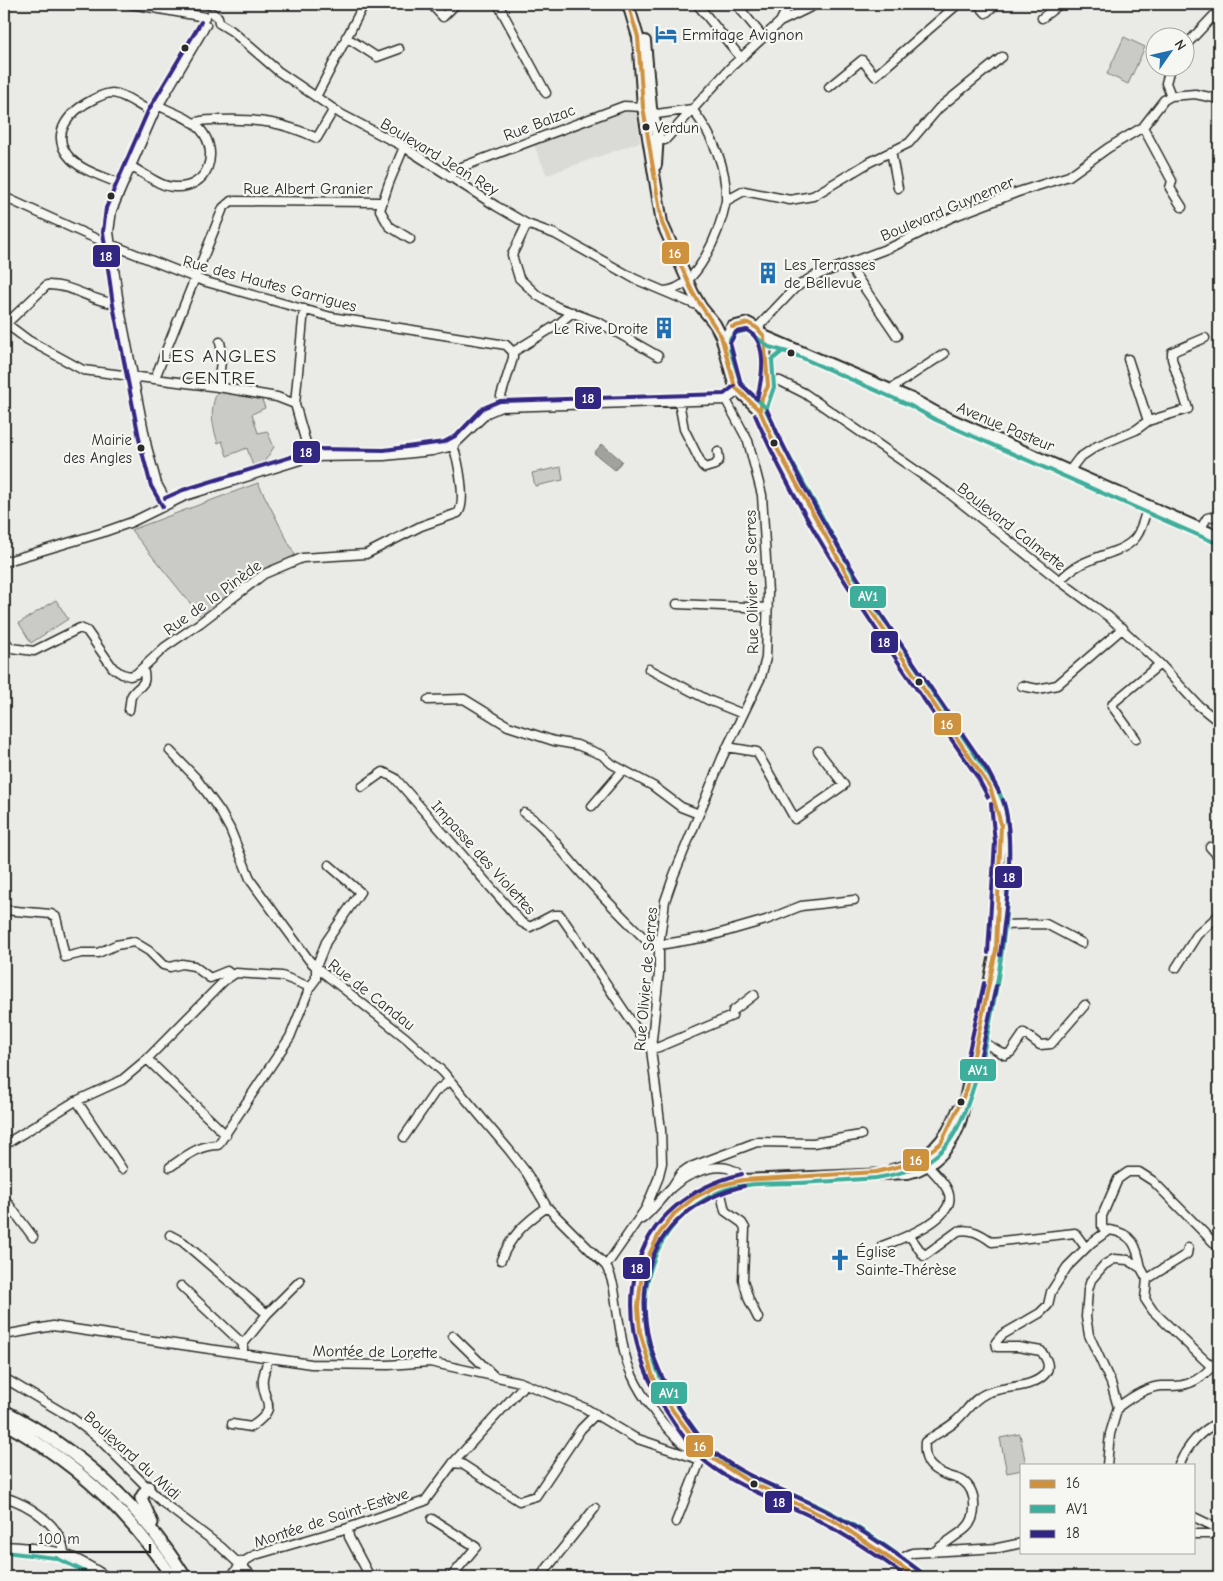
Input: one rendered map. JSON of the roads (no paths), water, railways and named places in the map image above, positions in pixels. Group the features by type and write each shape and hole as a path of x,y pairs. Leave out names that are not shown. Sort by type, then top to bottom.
{"main road":[{"path":"628,4 638,37 643,107 662,223 687,282 701,307 715,324 723,342 724,352 738,391 760,411 774,442 850,580 990,787 999,812 1001,824 998,925 993,970 961,1119 954,1138 944,1152 908,1173 876,1172 743,1180 719,1185 694,1198 664,1225 647,1253 641,1272 638,1316 646,1359 668,1402 702,1454 729,1470 859,1535 917,1577"},
{"path":"634,4 643,29 657,141 655,174"},
{"path":"715,324 732,327 748,323 757,328 764,336 768,379 760,411"},
{"path":"723,342 732,327"},
{"name":"Avenue Pasteur","path":"764,336 1219,536"},
{"path":"766,357 776,346 782,344"},
{"path":"747,398 754,399 764,394"},
{"path":"4,1411 62,1445 90,1467 125,1499 159,1538 185,1577"},
{"path":"4,1423 60,1456 100,1490 142,1536 172,1577"},
{"path":"148,1487 141,1498 142,1503 159,1538"}],"street":[{"path":"131,4 209,15"},
{"path":"168,504 157,484 152,467 119,304 109,232 112,210 130,166 158,105 206,25 209,15 209,4"},
{"path":"316,97 364,4"},
{"path":"431,4 443,16 456,4"},
{"path":"498,4 546,93"},
{"path":"697,4 740,58"},
{"path":"736,4 763,37"},
{"path":"780,22 790,4"},
{"path":"648,136 657,141 665,140 740,58 763,37 780,22 817,4"},
{"path":"829,87 862,60 875,76 958,4"},
{"path":"978,4 986,13 996,4"},
{"path":"1042,18 1060,4"},
{"path":"1196,34 1219,10"},
{"name":"Boulevard Jean Rey","path":"209,15 218,17 219,23 232,31 278,71 334,109 404,147 527,224 555,234 636,279 701,307"},
{"path":"206,25 214,28 219,23"},
{"path":"346,37 377,57 399,49"},
{"path":"726,201 744,191 790,200 813,196 891,151 909,143 939,108 1002,57"},
{"path":"1167,78 1166,83 1171,96 1181,93 1195,94 1219,100"},
{"path":"122,185 86,169 69,157 62,138 64,124 72,112 80,106 110,93 117,94 154,113"},
{"name":"Boulevard Guynemer","path":"757,328 795,288 812,277 894,246 952,217 1018,192 1069,176 1108,148 1143,127 1164,100 1171,96"},
{"path":"130,166 176,188 194,182 206,170 212,154 205,136 194,123 158,105"},
{"name":"Rue Balzac","path":"450,177 459,168 605,112 624,106 643,107"},
{"path":"643,107 653,114 692,109"},
{"path":"194,123 212,120 273,121 291,126 317,138 334,109"},
{"path":"662,291 674,290 687,282 703,260 721,223 726,201 726,180 712,138 692,109"},
{"path":"1143,127 1172,181 1170,188 1182,207"},
{"path":"404,147 380,210 392,228 410,239"},
{"path":"891,151 898,188"},
{"name":"Rue des Hautes Garrigues","path":"4,197 50,219 194,278 331,317 437,335 500,343 513,352"},
{"name":"Rue Albert Granier","path":"155,378 223,208 231,202 382,202"},
{"path":"527,224 512,255 519,278 537,295 557,307 600,323 658,356"},
{"path":"848,264 896,336"},
{"path":"119,304 108,304 59,284 47,285 5,322 28,340 74,367 218,387 277,397 295,404"},
{"path":"304,309 295,404 310,457"},
{"path":"501,407 501,396 513,352 557,325 573,312"},
{"path":"1070,470 1078,458 1090,450 1136,430 1148,421 1188,409 1172,359 1172,352 1205,338"},
{"path":"218,387 222,352 220,342"},
{"path":"892,391 895,386 944,354"},
{"path":"1128,359 1148,421"},
{"name":"Boulevard Calmette","path":"768,379 780,381 804,393 950,494 1122,628 1160,664 1198,705 1219,722"},
{"path":"4,562 132,522 168,504 310,457 384,456 432,451 453,446 486,413 501,407 726,400 738,391"},
{"name":"Rue Olivier de Serres","path":"606,1266 646,1208 662,1164 661,1130 650,1049 659,973 659,945 666,901 699,814 765,666 768,608 762,495 750,447 726,400"},
{"path":"679,402 684,428 702,466 705,468 715,465 719,460 718,452"},
{"name":"Rue de la Pinède","path":"143,669 165,647 270,572 312,556 366,554 421,526 458,514 462,500 458,459 453,446"},
{"path":"1060,581 1076,565 1129,544 1138,535 1148,505"},
{"path":"1201,528 1207,518 1219,515"},
{"path":"677,604 768,608"},
{"path":"4,640 11,648 34,651 80,628 87,631 113,668 122,674 130,676 143,669 146,677 143,686 132,697 130,710"},
{"path":"1022,686 1038,689 1057,685 1122,628"},
{"path":"1136,739 1112,706 1113,702 1160,664"},
{"path":"648,669 708,700 744,714"},
{"path":"428,700 464,699 508,726 538,736 577,745 602,755 622,770 653,786 681,807 699,814"},
{"path":"728,747 757,752 795,819 844,785 818,751"},
{"path":"170,751 196,778 220,811 230,829 251,881 316,967 326,942 360,892 329,865"},
{"path":"592,806 622,770"},
{"name":"Impasse des Violettes","path":"362,787 383,772 395,778 450,839 520,922 530,927 553,916 560,916 587,952 627,1017 650,1049"},
{"path":"524,813 533,818 553,837 569,860 647,941 659,945 707,937 766,920 801,906 854,900"},
{"path":"1210,847 1219,857"},
{"name":"Rue de Candau","path":"4,910 51,914 56,917 65,957 82,953 98,953 116,945 134,942 149,951 162,965 170,967 182,964 194,966 210,978 227,971 232,975 236,973 282,976 310,987 316,979 316,967"},
{"path":"1176,968 1197,935 1219,915"},
{"path":"998,925 1046,924 1082,942"},
{"name":"Rue de Candau","path":"316,967 406,1038 443,1072 526,1172 547,1207 606,1266"},
{"path":"4,1145 77,1101 122,1080 147,1059 232,975"},
{"path":"170,1167 191,1152 206,1145 218,1145 226,1135 290,1037 310,987"},
{"path":"650,1049 659,1048 732,1016 733,1011 754,995"},
{"path":"978,1039 1005,1054 1011,1052 1024,1033 1040,1045 1051,1044 1085,1005"},
{"path":"147,1059 226,1135"},
{"path":"404,1137 435,1092 449,1081"},
{"path":"77,1101 122,1169"},
{"path":"631,1229 672,1186 681,1173 688,1168 757,1142 813,1143 861,1134"},
{"path":"882,1246 910,1235 935,1221 949,1205 949,1193 925,1162"},
{"path":"672,1186 701,1171 728,1167 736,1170 743,1180"},
{"path":"1106,1232 1102,1226 1102,1216 1118,1179 1128,1172 1138,1172 1153,1181 1219,1248"},
{"path":"719,1185 725,1211 742,1223 745,1228 743,1280 749,1300 758,1318"},
{"path":"4,1198 33,1237"},
{"path":"501,1260 508,1243 522,1225 547,1207"},
{"path":"910,1235 924,1256 963,1230 978,1233 992,1242 1075,1234 1086,1248"},
{"path":"934,1552 966,1528 973,1518 974,1505 971,1492 962,1480 934,1470 929,1465 924,1455 925,1442 956,1422 974,1400 988,1392 1030,1382 1044,1376 1048,1368 1047,1360 1041,1351 1018,1347 997,1348 996,1342 1002,1335 1040,1313 1048,1305 1052,1292 1068,1267 1086,1248 1109,1230 1123,1232 1128,1236 1148,1280 1145,1299 1153,1311 1212,1367"},
{"path":"170,1235 183,1242 267,1314"},
{"path":"1148,1280 1187,1254 1188,1248"},
{"path":"1107,1464 1110,1434 1118,1407 1111,1383 1089,1335 1086,1317 1088,1290 1091,1280 1104,1265 1114,1259 1128,1260 1141,1268"},
{"path":"606,1266 615,1286 623,1349 632,1375 646,1398 675,1436 689,1448 702,1454 676,1522"},
{"path":"243,1354 243,1344 267,1314 300,1281"},
{"path":"181,1286 243,1344"},
{"name":"Montée de Lorette","path":"4,1335 53,1326 311,1364 345,1366 430,1362 526,1384 596,1414 635,1438 702,1454"},
{"path":"453,1336 494,1376"},
{"path":"232,1424 251,1427 269,1410 263,1377 268,1358"},
{"path":"1118,1407 1129,1399 1151,1389 1160,1386 1176,1387 1194,1381 1219,1359"},
{"name":"Boulevard du Midi","path":"4,1378 85,1428 162,1502 253,1577"},
{"name":"Montée de Saint-Estève","path":"240,1565 255,1555 348,1528 425,1501 453,1464 526,1384"},
{"path":"453,1464 462,1464 519,1501 536,1496 582,1429 596,1414"},
{"path":"1180,1464 1192,1442 1206,1428 1219,1422"},
{"path":"4,1497 32,1508 59,1538 64,1552"},
{"path":"540,1577 595,1508"},
{"path":"1196,1518 1217,1528 1219,1534 1196,1534"},
{"path":"432,1519 476,1547 451,1577"},
{"path":"348,1528 348,1537 369,1574"},
{"path":"899,1563 912,1553 998,1548 1020,1543"},
{"path":"4,1546 51,1549 64,1552 107,1577"},
{"path":"230,1577 240,1565"}],"place":[{"name":"Ermitage Avignon","path":"666,34"},
{"name":"Verdun","path":"646,127"},
{"name":"Les Terrasses de Bellevue","path":"768,273"},
{"name":"Le Rive Droite","path":"664,328"},
{"name":"Mairie des Angles","path":"141,448"},
{"name":"Église Sainte-Thérèse","path":"840,1260"}],"district":[{"name":"LES ANGLES CENTRE","path":"219,366"}]}
